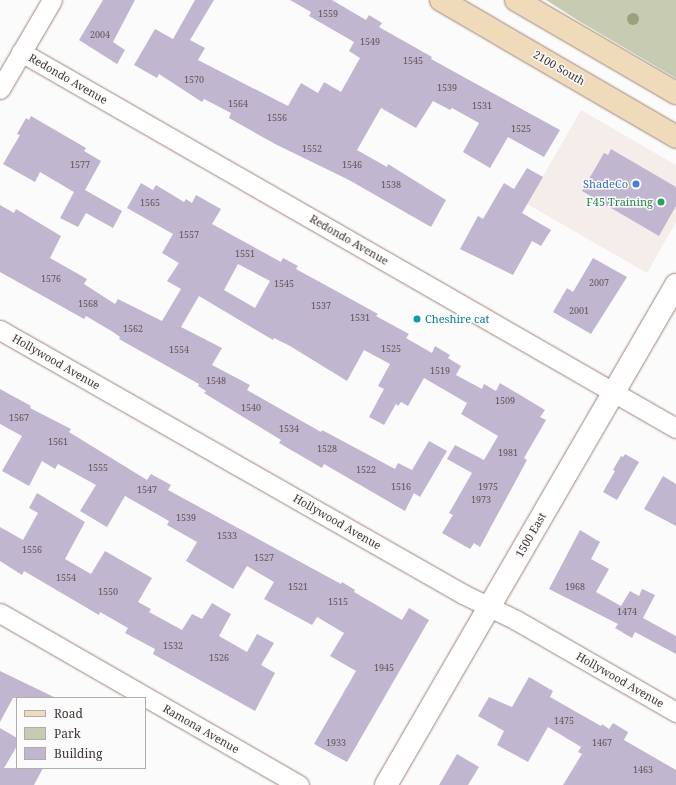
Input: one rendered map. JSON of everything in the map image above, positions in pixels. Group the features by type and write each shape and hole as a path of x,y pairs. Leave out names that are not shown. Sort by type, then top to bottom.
{"main road":[{"name":"2100 South","path":"441,0 676,137"},
{"path":"516,0 676,94"}],"street":[{"path":"0,89 52,0"},
{"name":"Redondo Avenue","path":"21,52 676,428"},
{"name":"1500 East","path":"386,785 676,285"},
{"name":"Hollywood Avenue","path":"0,330 676,712"},
{"name":"Ramona Avenue","path":"0,613 299,785"}],"shaded area":[{"path":"581,110 676,165 676,222 647,273 527,204"}],"green space":[{"path":"546,0 676,0 676,78 579,21"}],"building":[{"path":"103,0 135,0 113,42 125,50 117,64 79,40"},
{"path":"195,0 214,0 190,40 205,48 198,60 288,106 301,83 318,93 324,82 341,92 360,58 349,51 354,42 309,16 311,12 290,0 332,0 366,20 369,15 382,23 379,27 432,57 431,59 560,130 544,157 508,137 490,168 463,152 479,123 452,108 450,110 433,101 416,128 381,108 357,150 387,167 388,164 446,200 431,227 349,180 275,144 229,118 231,113 204,99 202,102 159,74 157,78 134,65 155,29 173,39"},
{"path":"31,116 86,148 84,151 101,161 85,190 122,211 113,228 86,213 78,227 60,218 74,192 40,172 35,182 3,164 20,135 17,134 26,118 29,120"},
{"path":"611,149 676,187 676,206 659,236 582,191 604,153 608,155"},
{"path":"527,168 543,177 522,213 551,230 541,246 532,241 513,275 460,249 478,216 483,219 504,183 514,189"},
{"path":"141,183 153,190 156,185 184,202 186,199 192,203 196,195 221,209 212,224 281,262 283,258 298,266 296,269 378,314 376,316 409,334 406,338 432,353 435,346 450,355 448,358 461,366 456,375 482,389 484,384 496,391 500,383 545,410 540,417 546,420 524,458 527,460 480,547 474,543 470,549 442,533 453,515 449,513 472,473 447,459 455,445 484,460 498,436 461,414 467,403 424,378 408,406 401,402 398,406 396,404 384,425 369,417 384,389 378,386 390,364 364,350 347,381 290,346 274,338 273,340 199,296 181,327 222,348 212,365 250,385 247,390 321,432 322,430 395,469 398,463 412,470 429,441 447,451 420,497 414,493 405,511 324,464 322,468 279,443 281,440 204,393 206,391 198,386 199,384 119,339 120,337 113,332 86,316 84,319 0,272 0,205 14,213 16,209 61,236 50,258 87,279 84,284 115,304 118,299 162,321 181,289 167,281 179,263 162,253 173,234 127,208","holes":["238,264 270,281 255,308 224,290"]},
{"path":"593,258 627,277 591,334 553,312 567,288 573,292"},
{"path":"0,389 31,406 30,408 71,429 69,432 147,480 151,474 171,485 168,490 341,584 342,582 355,590 354,592 402,620 409,608 429,620 347,762 314,744 356,671 330,656 344,633 317,617 312,625 264,599 274,582 247,566 233,589 186,561 197,542 167,525 169,521 125,496 107,527 80,511 96,485 58,464 55,469 42,461 29,486 2,471 22,436 0,424"},
{"path":"625,454 639,462 617,500 603,492 615,471 613,470 621,456 623,457"},
{"path":"663,476 676,484 676,526 644,509"},
{"path":"37,493 85,522 65,559 91,574 105,551 152,578 138,602 151,609 149,612 182,630 192,614 202,619 212,603 231,614 219,636 247,652 257,634 274,643 261,665 275,673 255,711 153,654 155,649 125,633 128,628 100,612 99,615 24,571 22,575 0,561 0,527 23,540 38,513 29,508"},
{"path":"580,530 600,542 591,559 609,569 596,592 621,606 630,591 639,596 642,589 655,595 643,618 676,636 676,654 635,632 632,638 615,628 618,624 549,589"},
{"path":"0,671 54,697 13,698 0,722"},
{"path":"529,677 553,691 550,697 601,726 602,724 609,729 613,723 628,732 624,740 676,770 676,785 563,785 582,754 578,752 581,747 548,727 528,762 497,745 504,731 478,716 489,697 512,707"},
{"path":"0,728 16,737 16,748 4,768 42,769 34,785 0,785"},
{"path":"457,754 479,767 468,785 439,785"}],"place":[{"name":"ShadeCo","path":"636,184"},
{"name":"F45 Training","path":"661,202"},
{"name":"Cheshire cat","path":"417,319"}]}
